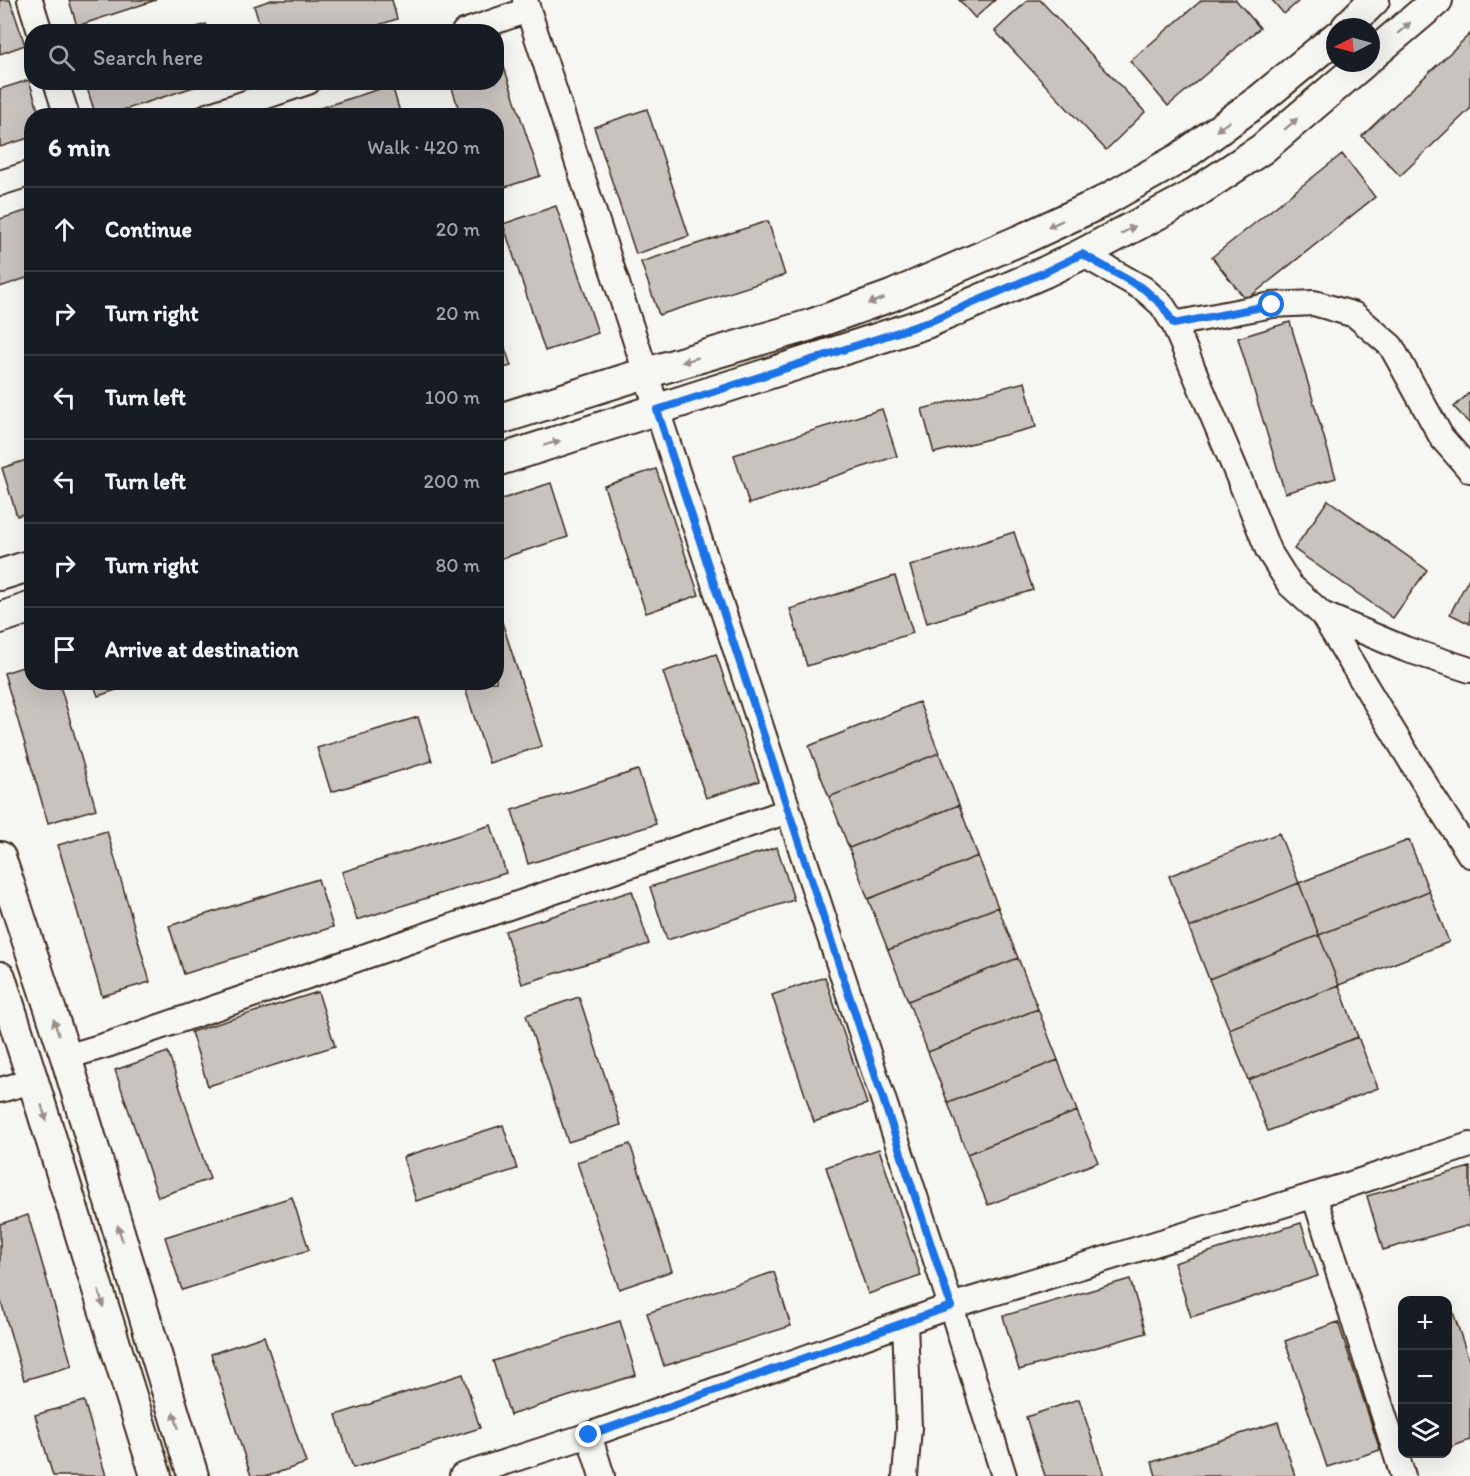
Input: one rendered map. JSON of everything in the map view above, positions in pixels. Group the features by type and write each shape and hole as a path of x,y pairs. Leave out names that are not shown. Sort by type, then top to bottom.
{"street":[{"path":"30,0 38,24"},
{"path":"1356,18 1374,0"},
{"path":"1380,48 1437,0"},
{"path":"483,24 527,5 657,410 951,1306 1004,1476"},
{"path":"504,417 810,325 891,296 1025,238 1100,203 1180,158 1262,99 1326,46"},
{"path":"504,458 926,323 1045,272 1186,199 1262,149 1352,72"},
{"path":"59,90 64,108"},
{"path":"231,108 284,90"},
{"path":"0,183 24,176"},
{"path":"1082,254 1144,289 1162,305 1174,324 1268,550 1290,585 1322,614 1470,855"},
{"path":"1174,324 1272,305 1314,303 1355,315 1391,346 1442,438 1470,470"},
{"path":"0,575 24,568"},
{"path":"0,618 24,610"},
{"path":"1322,614 1405,649 1470,670"},
{"path":"66,1057 110,1044 788,811"},
{"path":"0,857 66,1057 193,1476"},
{"path":"0,977 156,1476"},
{"path":"0,1090 33,1080"},
{"path":"462,1476 589,1435 951,1306 1470,1145"},
{"path":"1314,1195 1403,1476"},
{"path":"905,1323 909,1428 905,1476"},
{"path":"589,1435 602,1476"}],"building":[{"path":"0,0 10,0 24,45 0,54"},
{"path":"69,0 156,0 83,24 76,24"},
{"path":"271,0 392,0 397,19 382,24 260,24 254,6"},
{"path":"959,0 995,0 975,18"},
{"path":"1028,0 1040,0 1145,112 1106,150 995,31"},
{"path":"1202,0 1236,0 1260,28 1168,106 1130,61"},
{"path":"1272,0 1300,0 1284,14"},
{"path":"1470,34 1470,109 1400,176 1362,136"},
{"path":"504,67 540,176 504,187 504,108 458,108 453,90 504,90"},
{"path":"24,82 24,90 32,90 38,108 24,108 24,140 0,147 0,89"},
{"path":"88,90 185,90 129,108 93,108"},
{"path":"376,90 393,90 399,108 320,108"},
{"path":"647,109 689,236 636,254 594,127"},
{"path":"1342,154 1375,197 1246,300 1212,257"},
{"path":"556,206 598,333 545,351 504,224"},
{"path":"24,212 24,279 0,287 0,219"},
{"path":"768,221 785,275 659,315 641,262"},
{"path":"1290,322 1336,478 1285,493 1238,338"},
{"path":"504,345 511,366 504,368"},
{"path":"1025,382 1036,427 934,453 922,409"},
{"path":"1470,392 1470,424 1454,407"},
{"path":"882,409 897,456 749,504 734,455"},
{"path":"24,461 24,514 17,516 2,468"},
{"path":"656,469 699,595 646,613 604,486"},
{"path":"551,483 568,537 504,557 504,498"},
{"path":"1328,500 1427,570 1393,618 1294,549"},
{"path":"1014,532 1033,590 927,623 910,566"},
{"path":"895,576 913,633 807,666 790,609"},
{"path":"1470,576 1470,624 1450,614"},
{"path":"504,628 542,746 489,763 466,690 504,690"},
{"path":"716,654 759,781 706,798 663,672"},
{"path":"24,667 24,690 61,690 96,809 48,823 4,673"},
{"path":"96,690 116,690 98,696"},
{"path":"919,702 939,753 829,797 809,746"},
{"path":"418,717 432,761 331,792 317,748"},
{"path":"939,753 959,805 849,848 829,797"},
{"path":"638,770 656,824 528,864 512,810"},
{"path":"959,805 978,856 868,899 849,848"},
{"path":"491,825 506,873 357,920 342,872"},
{"path":"107,831 150,982 102,996 58,845"},
{"path":"1279,833 1299,883 1189,928 1169,876"},
{"path":"1409,840 1429,891 1319,935 1299,883"},
{"path":"777,847 794,900 667,940 650,887"},
{"path":"978,856 998,907 888,950 868,899"},
{"path":"318,879 333,927 184,974 169,926"},
{"path":"1299,883 1319,935 1209,979 1189,928"},
{"path":"632,891 649,944 522,984 505,931"},
{"path":"1429,891 1449,942 1339,985 1319,935"},
{"path":"998,907 1018,958 908,1001 888,950"},
{"path":"1319,935 1339,985 1229,1029 1209,979"},
{"path":"1018,958 1038,1009 928,1052 908,1001"},
{"path":"825,977 867,1104 814,1122 772,995"},
{"path":"1339,985 1358,1037 1248,1080 1229,1029"},
{"path":"318,992 335,1046 208,1086 191,1032"},
{"path":"579,997 621,1125 568,1142 526,1015"},
{"path":"1038,1009 1058,1060 948,1103 928,1052"},
{"path":"1358,1037 1378,1088 1268,1131 1248,1080"},
{"path":"168,1052 210,1179 158,1197 115,1070"},
{"path":"1058,1060 1077,1111 967,1154 948,1103"},
{"path":"1077,1111 1098,1162 988,1205 967,1154"},
{"path":"503,1125 517,1169 416,1201 403,1157"},
{"path":"630,1144 672,1271 619,1289 577,1162"},
{"path":"879,1149 921,1276 868,1294 826,1167"},
{"path":"1470,1167 1470,1225 1383,1250 1367,1196"},
{"path":"292,1197 309,1250 182,1290 165,1237"},
{"path":"28,1215 72,1366 24,1380 0,1298 0,1224"},
{"path":"1301,1223 1318,1276 1191,1317 1174,1263"},
{"path":"774,1272 791,1326 664,1366 647,1313"},
{"path":"1130,1279 1146,1333 1019,1370 1003,1316"},
{"path":"1452,1309 1470,1363 1470,1440 1452,1447"},
{"path":"620,1321 636,1375 510,1415 493,1361"},
{"path":"1338,1322 1380,1450 1327,1467 1285,1341"},
{"path":"264,1336 306,1463 268,1476 251,1476 211,1354"},
{"path":"463,1374 480,1428 353,1468 336,1415"},
{"path":"1079,1399 1104,1476 1045,1476 1026,1417"},
{"path":"84,1401 106,1476 53,1476 35,1415"},
{"path":"1278,1422 1295,1476 1156,1476 1152,1462"}],"route":[{"path":"589,1435 951,1306 657,410 926,323 1082,254 1144,289 1162,305 1174,324 1272,305"}]}
